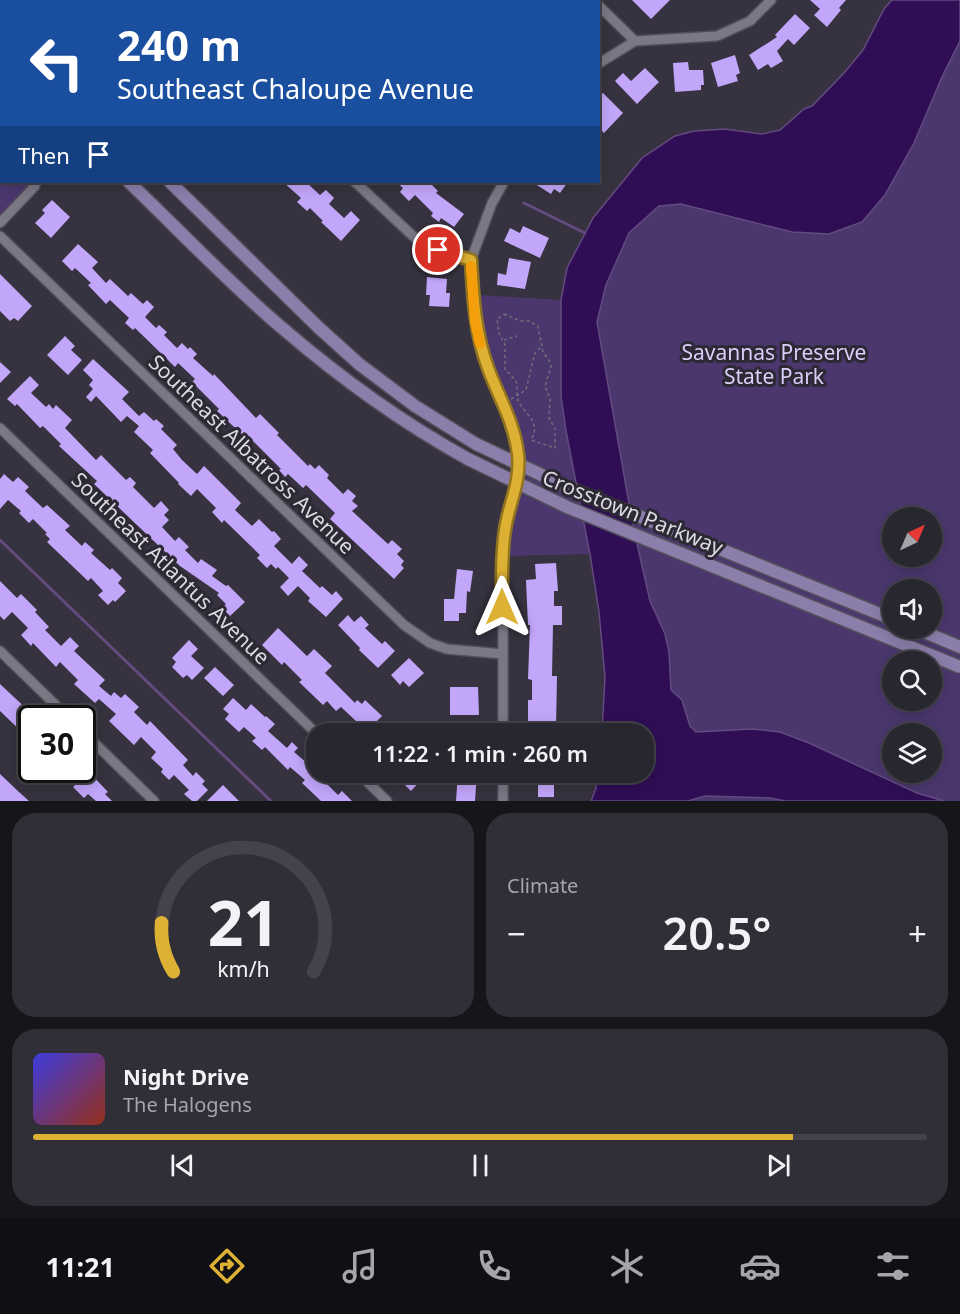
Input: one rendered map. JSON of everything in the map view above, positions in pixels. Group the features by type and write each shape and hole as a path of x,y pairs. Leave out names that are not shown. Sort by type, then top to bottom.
{"main road":[{"name":"Crosstown Parkway","path":"130,183 257,306 312,354 384,408 468,459 567,507 960,666"},
{"name":"Crosstown Parkway","path":"171,183 359,364 415,406 476,444 575,491 882,615"},
{"path":"941,639 960,647"}],"street":[{"path":"600,63 635,41 717,36 750,21 771,0"},
{"path":"600,7 635,41"},
{"path":"356,183 414,237 438,250 471,260"},
{"path":"503,183 492,203 471,260 478,338 489,370 510,417 518,456 518,484 507,516 503,546 503,723"},
{"path":"0,223 35,186"},
{"name":"Southeast Albatross Avenue","path":"0,236 404,625 430,643 447,649 502,654"},
{"name":"Southeast Atlantus Avenue","path":"0,428 306,723"},
{"path":"0,651 56,705"},
{"path":"96,745 154,801"},
{"path":"368,783 387,801"},
{"path":"503,783 503,801"}],"path":[{"path":"504,314 520,321 535,323 542,346 551,368 545,386 550,399 549,418 555,429 555,448 531,440 534,435 534,423 517,396 516,381 505,369 506,351 497,326 497,319 504,314"},
{"path":"503,340 517,336"},
{"path":"508,401 526,390 535,353 542,346"}],"green space":[{"name":"Savannas Preserve State Park","path":"960,0 960,801 629,801 638,783 654,783 654,723 643,723 587,267 637,198 764,177"},
{"path":"0,183 30,183 0,215"},
{"path":"478,295 561,300 561,396 590,554 507,556 508,533 521,473 521,447 507,398 487,353"}],"shaded area":[{"path":"892,0 960,0 960,41 914,143 885,195 862,222 829,234 792,232 681,204 659,206 629,233 606,285 597,322 633,526 650,601 665,634 669,652 671,690 682,700 690,726 696,732 752,729 780,732 882,777 882,783 895,783 917,793 944,801 785,801 771,798 705,796 688,801 591,801 596,783 654,783 654,723 603,723 605,677 599,612 561,396 561,300 567,268 593,218 642,158 675,136 694,131 725,129 762,134 780,130 804,109 812,106 844,73 863,50 884,9"}],"building":[{"path":"632,0 670,0 651,19"},
{"path":"810,0 846,0 827,27 814,15 820,9"},
{"path":"795,14 810,28 794,45 788,39 777,51 783,61 771,68 768,64 758,70 749,55 777,37 775,35"},
{"path":"735,55 740,73 736,75 738,81 718,87 711,63"},
{"path":"688,62 689,70 703,70 704,85 701,85 701,90 675,92 673,63"},
{"path":"645,68 659,82 637,104 615,81 623,73 631,81"},
{"path":"603,93 623,113 604,133 600,129 600,95"},
{"path":"284,183 307,183 320,195 326,190 334,198 329,204 344,218 351,211 360,220 341,241 310,208 307,211 297,202 301,198"},
{"path":"397,183 430,183 438,191 436,193 464,214 454,227 441,218 439,222 431,216 433,213 415,195 409,201 400,192 403,188"},
{"path":"534,183 567,183 560,193 554,189 551,194"},
{"path":"52,200 70,217 51,238 35,223 45,213 42,210"},
{"path":"523,226 549,238 540,258 504,241 510,228 520,233"},
{"path":"78,244 98,262 92,268 106,283 110,279 128,296 131,293 143,304 147,300 154,307 145,317 156,328 159,325 167,332 164,335 177,348 182,343 188,349 190,347 197,354 193,358 213,376 214,374 256,418 260,414 308,466 310,464 315,469 319,465 329,475 327,478 343,494 348,489 356,496 352,501 358,506 352,511 388,544 392,540 402,549 397,554 404,561 401,565 404,568 394,579 330,519 335,513 306,485 303,488 288,474 285,477 279,470 281,469 251,439 249,441 217,411 219,409 192,382 195,379 178,363 175,367 135,328 133,330 125,323 129,318 110,300 106,304 88,285 91,283 75,268 72,271 62,261"},
{"path":"509,258 531,262 525,289 497,285 498,273 506,275"},
{"path":"0,274 32,306 18,321 14,318 10,321 0,311"},
{"path":"427,277 447,279 446,293 450,293 449,307 429,306 430,295 426,295"},
{"path":"65,336 75,346 71,350 82,360 68,375 47,355"},
{"path":"93,359 129,392 122,399 139,416 144,412 164,426 161,429 177,445 173,449 182,460 197,474 204,466 241,503 235,510 252,526 259,519 272,532 274,531 281,539 274,546 292,564 299,556 308,565 302,571 320,588 322,586 332,595 336,591 343,599 326,617 308,601 310,598 298,586 288,596 280,587 289,578 278,567 276,569 271,564 267,568 257,558 260,555 224,520 222,523 212,512 216,508 197,489 191,496 178,484 150,453 153,450 134,432 139,426 127,416 121,422 96,396 91,402 86,397 93,389 89,385 93,380 83,370"},
{"path":"0,362 11,372 0,383"},
{"path":"30,376 39,385 31,393 46,407 49,404 53,409 56,405 72,420 65,428 96,460 101,455 126,480 130,477 136,483 133,487 154,508 161,501 169,510 164,515 169,520 162,527 175,541 179,537 189,547 185,550 198,563 201,559 217,570 212,576 226,586 228,585 245,602 230,616 222,608 226,604 217,595 219,593 180,566 94,484 97,481 59,446 61,444 43,426 40,428 17,404 15,406 7,399"},
{"path":"4,474 13,482 18,477 29,487 25,491 43,508 47,505 70,526 65,530 82,546 85,542 94,550 91,553 122,578 118,583 126,591 115,602 113,600 108,605 98,595 103,591 91,578 88,581 47,542 50,539 45,534 47,533 33,519 29,523 19,513 21,511 8,500 0,509 0,479"},
{"path":"556,563 558,591 554,591 554,606 562,606 562,625 553,625 552,676 557,676 556,723 528,723 528,700 532,700 532,680 528,679 530,625 528,625 526,580 536,579 535,564"},
{"path":"457,569 473,571 470,592 467,591 466,613 459,613 459,621 444,621 444,599 454,599"},
{"path":"0,581 17,598 21,594 37,610 35,612 49,627 45,630 61,646 70,637 79,646 74,651 105,680 99,686 111,696 114,692 121,698 125,694 139,707 134,712 147,725 150,721 188,760 183,765 193,776 196,772 205,781 202,784 208,790 197,801 192,801 184,794 189,790 174,775 169,780 161,772 163,769 151,758 156,752 141,737 134,745 109,721 116,714 99,699 95,703 74,684 78,680 60,662 56,667 33,643 31,646 21,635 28,628 12,612 4,620 0,616"},
{"path":"348,615 354,622 361,616 369,625 365,628 382,644 385,641 395,651 378,668 338,625"},
{"path":"278,628 307,656 314,649 332,666 325,673 355,703 357,700 362,704 365,700 382,716 375,723 356,723 341,707 336,711 327,701 323,705 299,682 302,680 284,662 282,665 262,645"},
{"path":"189,640 198,649 191,656 204,668 192,680 187,675 183,678 172,667 176,662 172,658"},
{"path":"409,658 424,673 409,687 403,681 400,685 391,675"},
{"path":"215,667 234,685 223,696 204,678"},
{"path":"0,684 22,705 18,705 18,728 0,711"},
{"path":"450,687 478,687 479,715 450,715"},
{"path":"233,698 246,710 251,704 275,724 268,731 287,748 292,742 298,748 294,752 306,762 306,783 326,783 338,795 342,791 352,801 321,801 302,783 305,780 290,767 288,770 265,747 262,750 252,741 256,738 244,727 239,732 225,719 229,714 223,709"},
{"path":"0,774 19,792 29,801 0,801"},
{"path":"96,779 108,792 105,794 112,801 96,801 88,794 84,798 73,787 77,783 96,783"},
{"path":"403,783 419,783 411,791"},
{"path":"457,783 476,783 475,801 456,801"},
{"path":"538,783 554,783 554,797 538,797"},
{"path":"223,785 239,801 207,801"}],"waterway":[{"path":"524,203 585,233"},
{"path":"0,540 271,801"}],"slow traffic":[{"path":"471,266 475,322 480,344"}],"route":[{"path":"438,250 471,260 478,338 489,370 510,417 517,444 518,484 505,529 502,607"}]}
